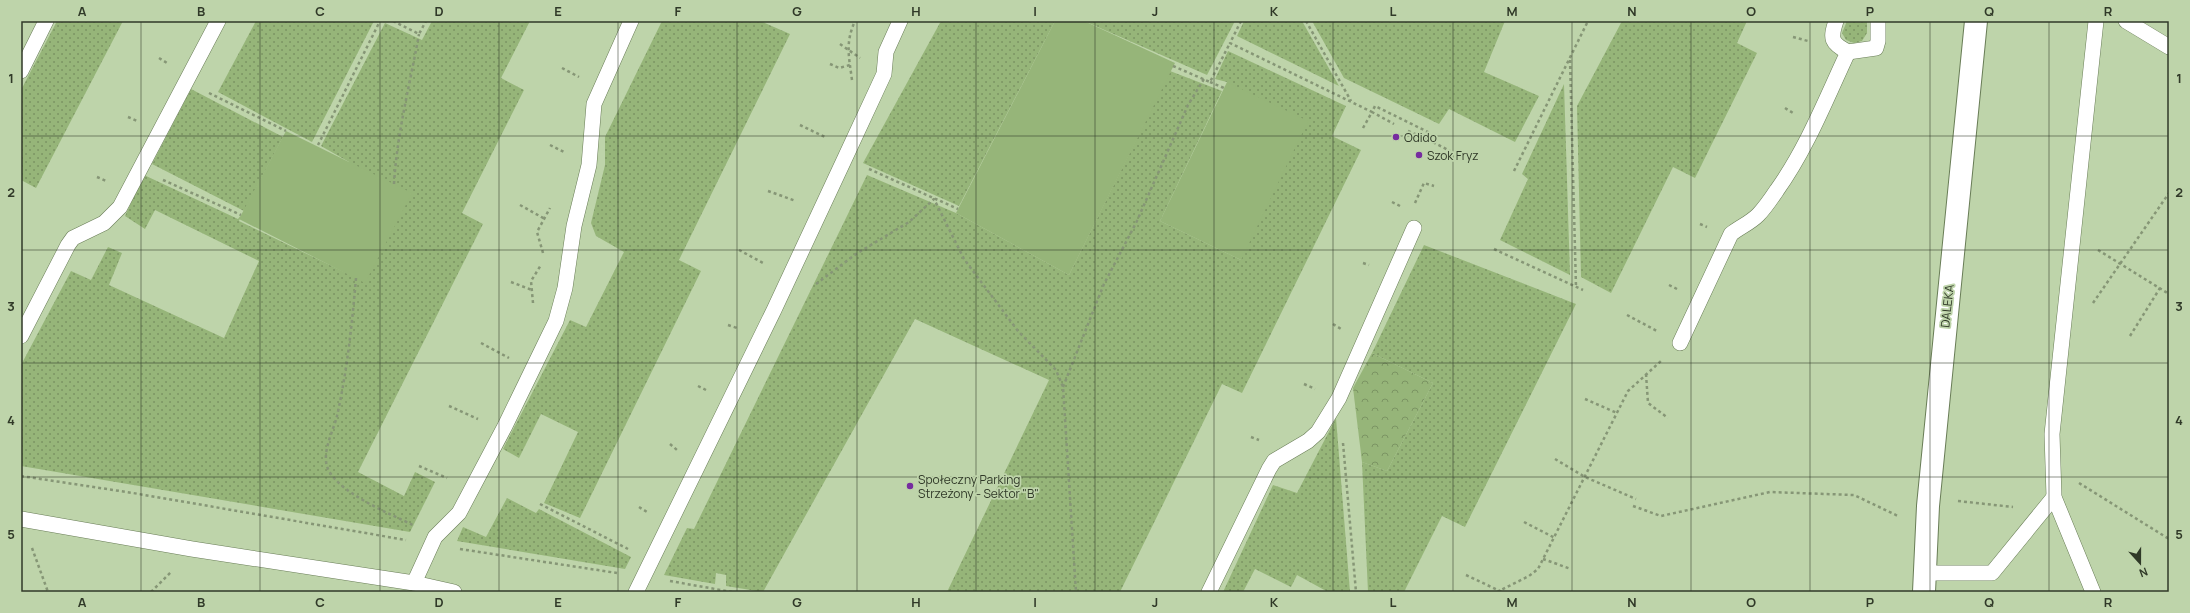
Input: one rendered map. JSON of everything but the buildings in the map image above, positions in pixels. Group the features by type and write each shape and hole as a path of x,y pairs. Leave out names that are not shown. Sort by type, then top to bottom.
{"street":[{"name":"DALEKA","path":"1924,582 1928,506 1976,21"}],"lane":[{"path":"21,71 46,21"},
{"path":"21,336 68,245 74,238 104,223 120,207 218,21"},
{"path":"414,583 433,540 459,513 506,426 556,321 565,288 574,226 589,165 594,104 631,21"},
{"path":"636,592 782,292 884,74 886,52 900,21"},
{"path":"1836,21 1832,33 1833,40 1836,45 1848,52 1876,48 1878,41 1878,21"},
{"path":"2093,592 2054,497 2052,434 2096,21"},
{"path":"2126,21 2169,48"},
{"path":"1680,343 1731,234 1758,215 1791,171 1848,52"},
{"path":"1209,592 1269,469 1274,462 1308,441 1318,432 1339,398 1414,228"},
{"path":"1924,582 1992,573 2054,497"},
{"path":"21,519 192,549 414,583 454,592"}],"path":[{"path":"318,145 380,21"},
{"path":"393,21 419,34"},
{"path":"394,184 396,150 401,116 419,34 426,21"},
{"path":"1210,82 1241,21"},
{"path":"1306,21 1351,101"},
{"path":"1514,172 1588,21"},
{"path":"1793,37 1814,43"},
{"path":"1230,43 1351,101 1394,124"},
{"path":"1570,60 1576,287"},
{"path":"830,64 839,68 850,65"},
{"path":"1173,66 1224,88"},
{"path":"562,68 581,78"},
{"path":"1063,387 1104,284 1137,221 1188,105 1204,79"},
{"path":"215,95 286,131"},
{"path":"1363,128 1375,106 1430,133 1427,139"},
{"path":"800,125 826,138"},
{"path":"1408,131 1450,151"},
{"path":"845,158 958,209"},
{"path":"163,180 241,215"},
{"path":"768,191 796,201"},
{"path":"2090,307 2169,193"},
{"path":"934,199 964,259 1018,331 1056,370 1063,387 1076,592"},
{"path":"782,292 805,292 856,254 909,222 934,199"},
{"path":"520,205 544,219"},
{"path":"2073,236 2169,294"},
{"path":"1494,249 1583,290"},
{"path":"739,250 765,264"},
{"path":"356,278 347,362 336,417 326,456 326,463 332,476 356,497 433,540"},
{"path":"511,282 532,290"},
{"path":"2130,336 2160,288"},
{"path":"1498,591 1529,576 1538,569 1628,391 1680,343 1627,314"},
{"path":"481,343 509,358"},
{"path":"1646,373 1648,403 1668,418"},
{"path":"1304,384 1339,398 1356,592"},
{"path":"1585,399 1617,413"},
{"path":"449,406 478,419"},
{"path":"1555,459 1585,477 1636,499"},
{"path":"419,466 447,478"},
{"path":"2052,466 2169,539"},
{"path":"21,476 433,540 732,592"},
{"path":"1633,506 1662,516 1770,492 1854,495 1899,517"},
{"path":"1956,501 2042,510"},
{"path":"540,504 630,551"},
{"path":"1524,522 1554,538"},
{"path":"29,541 48,592"},
{"path":"1543,559 1571,569"},
{"path":"1466,575 1502,592"}],"green space":[{"path":"57,21 123,21 36,188 21,180 21,90"},
{"path":"256,21 374,21 312,142 218,92"},
{"path":"432,21 530,21 501,78 524,90 462,213 483,224 358,472 404,496 415,472 435,482 410,532 21,466 21,365 71,271 91,280 108,247 122,253 109,285 224,338 259,261 155,210 145,229 125,216 144,175 238,219 241,215 239,221 365,282 349,162 321,146 385,23 422,40"},
{"path":"662,21 760,21 790,34 679,260 701,271 580,518 544,503 578,432 541,414 519,458 503,449 570,320 586,327 624,252 596,236 591,223 605,165 605,137"},
{"path":"941,21 1055,21 959,206 863,163"},
{"path":"1055,21 1084,21 1175,63 1069,275 956,213"},
{"path":"1084,21 1235,21 1207,75"},
{"path":"1244,21 1302,21 1339,86 1237,36"},
{"path":"1312,21 1505,21 1484,72 1539,96 1515,142 1449,109 1439,124 1344,78"},
{"path":"1622,21 1747,21 1737,43 1757,53 1695,178 1673,167 1611,293 1581,277 1577,106"},
{"path":"1847,21 1867,21 1867,33 1862,41 1854,43 1846,40 1842,33"},
{"path":"1228,51 1346,106 1332,136 1361,150 1242,393 1222,384 1120,592 947,592 1049,380 915,319 763,592 726,586 726,575 716,573 715,584 664,575 687,528 694,529 867,175 956,213 1069,275 1170,71 1222,91 1160,221 1241,260 1227,82 1215,79"},
{"path":"1227,82 1308,121 1241,260 1160,221"},
{"path":"1564,84 1570,275 1500,240 1528,179 1522,174"},
{"path":"191,89 283,137 244,211 152,164"},
{"path":"286,131 412,193 365,283 239,219"},
{"path":"1424,245 1576,304 1465,527 1442,516 1404,592 1368,592 1362,462 1387,471 1433,383 1372,353"},
{"path":"1372,353 1433,383 1387,471 1362,462 1353,388"},
{"path":"1336,418 1350,592 1328,592 1297,575 1291,587 1255,569 1243,592 1223,592 1273,485 1297,493"},
{"path":"507,498 536,513 539,509 631,557 625,569 457,541 463,527 486,537"}],"place":[{"name":"Odido","path":"1396,137"},
{"name":"Szok Fryz","path":"1419,155"},
{"name":"Społeczny Parking Strzeżony - Sektor \"B\"","path":"910,486"}]}
